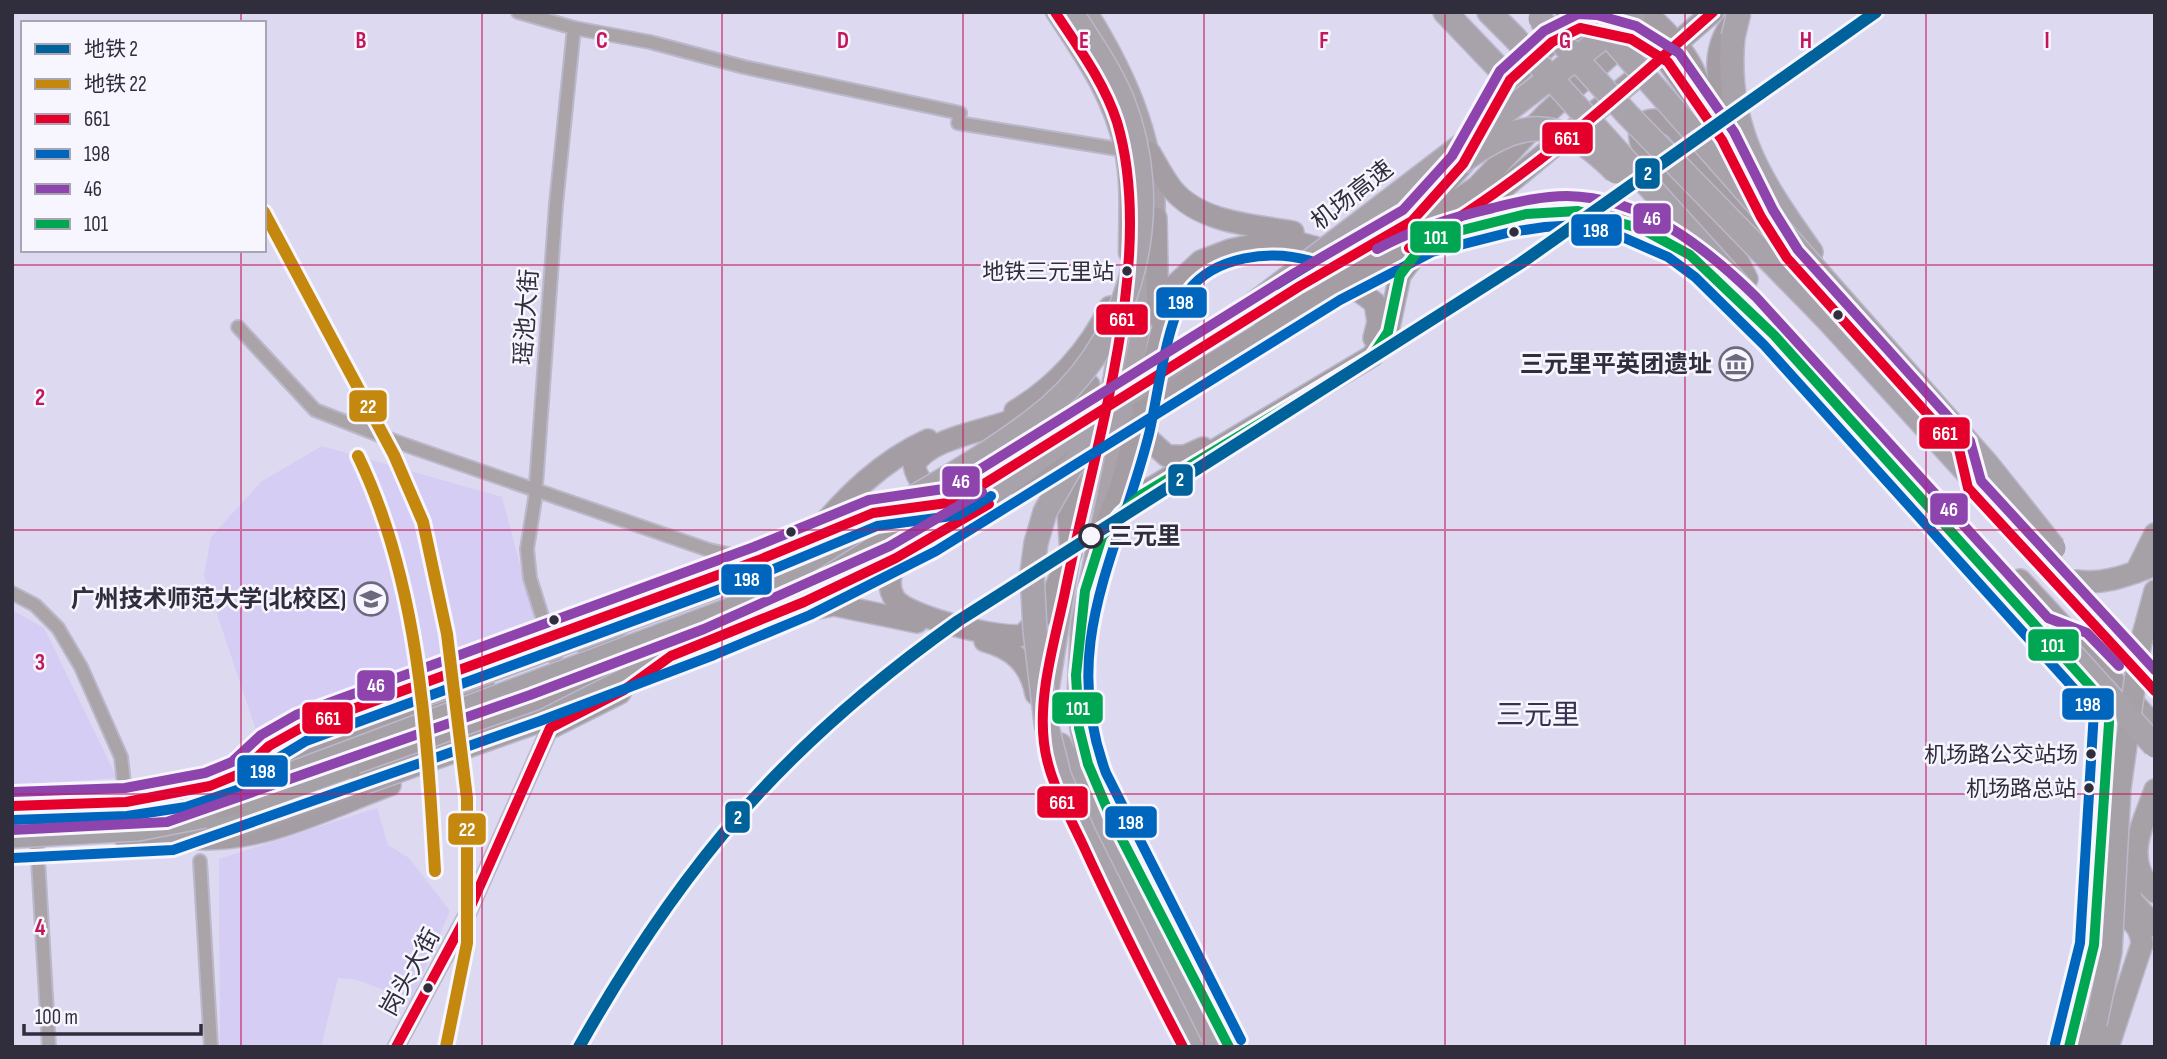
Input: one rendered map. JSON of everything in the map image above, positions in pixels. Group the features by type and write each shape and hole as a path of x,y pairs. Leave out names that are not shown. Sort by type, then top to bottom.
{"highway":[{"path":"12,822 147,814 240,792 742,604 1020,429 1053,404 1095,356 1125,297 1140,230 1139,163 1133,133 1117,90 1071,12"},
{"path":"1445,12 1510,80"},
{"path":"1490,12 2155,746"},
{"path":"1534,12 1628,115 1828,320 2131,644"},
{"name":"机场高速","path":"893,558 946,526 1121,398 1174,364 1636,12"},
{"path":"1741,12 1731,67 1736,113 1745,145 1849,330"},
{"path":"1578,17 1849,330 2017,499 2155,678"},
{"path":"1244,311 1343,250 1491,142 1510,133 1537,128 1563,133 1588,145 1761,314"},
{"path":"1174,364 1092,442 1051,500 1040,527 1032,573 1035,638 1047,731 1059,775 1084,834 1191,1047"},
{"path":"240,775 312,736 742,578 883,515"},
{"path":"2076,581 2106,581 2145,568 2155,534"},
{"path":"170,836 248,824 544,720 756,618 893,558"},
{"path":"2090,1047 2110,952 2131,644 2155,591"},
{"path":"12,837 138,830 224,812 756,618"},
{"path":"2131,644 2155,624"},
{"path":"1035,638 1053,721 1082,800 1206,1047"},
{"path":"2068,1047 2088,973 2097,920 2099,835 2109,723 2107,705"},
{"path":"2155,790 2135,850 2139,873 2155,892"},
{"path":"2118,813 2122,865 2129,893 2137,907 2155,926"},
{"path":"2097,920 2105,916 2125,917 2133,920 2141,931 2141,944 2108,1047"}],"main road":[{"path":"1044,740 1054,650 1071,553 1117,363 1128,268 1128,186 1124,150 1112,108 1098,79 1055,12"},
{"path":"1088,12 1121,67 1150,153 1171,188 1197,209 1245,223 1322,236 1349,231 1430,172 1471,153"},
{"path":"1645,12 1689,60 1700,82 1703,110 1728,170 1756,218 1789,285 1849,330 1875,385 2155,691"},
{"path":"1685,37 1713,12"},
{"path":"1741,12 1722,39 1717,72 1740,157 1787,258"},
{"path":"1412,221 1471,153 1510,80 1578,17 1658,53 1682,78 1703,110 1787,258 2076,581"},
{"path":"12,806 126,801 185,791 240,775 558,664 960,510 1328,280 1412,221 1448,206 1478,187 1547,113 1615,51"},
{"path":"1098,543 1126,508 1148,491 1372,356 1388,332 1400,275 1427,239 1508,185 1637,77"},
{"path":"1747,279 1731,247 1647,155 1637,138 1638,131 1645,122 1663,120 1674,127 1756,218"},
{"path":"1150,153 1156,218 1158,337"},
{"path":"1744,183 1756,218"},
{"path":"1578,211 1642,229 1690,255 1746,306 2107,705"},
{"path":"960,510 920,479 914,465 923,453 951,440 1015,421 1037,408 1069,379 1084,378 1090,390 1067,497 1071,553 1038,624 1028,632 1015,637 964,627 904,608 893,597 890,588 893,558 960,510 1300,286 1328,280 1427,239 1527,214 1578,211 1623,213 1683,228 1717,250 1747,279 2152,725"},
{"path":"1156,218 1146,312 1085,599 1077,654 1076,710 1084,752 1105,804 1229,1047"},
{"path":"1098,543 1121,486 1158,337 1174,286 1201,261 1249,246 1288,240 1321,249 1327,262 1328,280"},
{"path":"813,537 848,495 906,452 933,438 1015,411 1046,391 1066,371 1096,331 1128,268"},
{"path":"1142,406 1144,436 1160,452 1176,457 1197,452 1364,349 1377,332 1375,303 1359,291 1328,280"},
{"path":"1842,384 1845,414"},
{"path":"1875,385 1911,397"},
{"path":"1959,449 1968,488"},
{"path":"1918,494 1951,505"},
{"path":"240,775 263,750 301,728 759,561 888,509 960,510"},
{"path":"2031,557 2076,581"},
{"path":"2018,578 2040,630 2079,644 2107,705"},
{"path":"589,652 643,603"},
{"path":"170,836 709,642 756,618 818,606 848,606 1004,647 1023,660 1030,672 1053,776 1087,855 1183,1047"},
{"path":"12,844 170,836 219,841 251,835 550,728 633,685 671,656"},
{"path":"466,731 525,736"}],"street":[{"path":"518,12 574,28 650,42 744,67 960,113 958,123 1124,150"},
{"name":"瑶池大街","path":"558,664 528,566 557,191 574,28"},
{"path":"1090,390 1128,268"},
{"path":"238,327 315,410 535,491 709,550 759,561"},
{"path":"12,593 35,605 58,628 81,667 121,757 126,801"},
{"path":"700,610 710,630 709,642"},
{"name":"岗头大街","path":"396,1047 467,915 550,728"},
{"path":"37,843 49,1047"},
{"path":"200,861 211,1047"}],"shaded area":[{"name":"广州技术师范大学(北校区)","path":"322,446 502,497 536,624 257,733 204,575 211,537 261,482"},
{"path":"12,610 44,628 117,778 12,785"},
{"path":"377,808 388,845 409,858 450,911 410,1003 354,979 338,978 321,1047 220,1047 219,859"}],"tunnel":[{"path":"1616,50 1660,12"}],"metro line":[{"name":"2","path":"579,1047 658,920 699,864 743,811 789,761 896,667 958,621 1521,263 1876,12"},
{"name":"22","path":"266,216 394,455 423,522 447,634 467,798 467,943 446,1047"},
{"name":"22","path":"358,456 395,555 407,606 423,712 435,871"}],"transit line":[{"name":"661","path":"1055,12 1098,79 1112,107 1128,176 1130,234 1126,295 1116,357 1048,667 1043,705 1044,743 1054,783 1065,808 1183,1047"},
{"name":"661","path":"1409,248 1451,223 1529,168 1604,108 1713,12"},
{"name":"46","path":"12,792 125,788 205,773 232,762 261,735 296,715 754,547 869,500 950,488 1293,274 1403,210 1452,156 1500,71 1544,31 1578,14 1597,15 1636,26 1679,53 1734,132 1773,210 1798,250 1970,441 1981,481 2155,670"},
{"name":"661","path":"12,806 126,802 210,786 239,774 269,746 301,728 759,560 873,513 955,502 1300,286 1412,221 1463,164 1510,80 1552,42 1580,28 1631,39 1668,62 1722,140 1761,217 1787,258 1959,449 1968,488 2155,691"},
{"name":"46","path":"1377,249 1405,235 1448,220 1520,202 1558,196 1595,199 1621,205 1671,228 1716,260 1756,297 2048,618 2087,633 2119,666"},
{"name":"101","path":"1229,1047 1111,818 1088,764 1079,728 1076,675 1085,591 1102,537 1120,514 1141,495 1372,356 1388,332 1400,275 1427,239 1526,214 1578,211 1642,229 1690,255 1774,335 2107,705 2109,723 2094,945 2069,1047"},
{"name":"198","path":"13,858 173,850 540,721 714,655 810,615 936,551 1340,300 1432,252 1511,232 1577,225 1620,236 1668,257 1695,277 1764,345 2094,711 2080,943 2055,1044"},
{"name":"198","path":"1241,1040 1106,773 1093,726 1088,682 1098,600 1137,478 1149,434 1168,339 1180,304 1199,279 1228,263 1262,256 1295,257 1311,261 1312,263 1276,285"},
{"name":"46","path":"12,830 167,822 530,695 704,629 890,546 982,492"},
{"name":"198","path":"12,820 127,816 186,807 243,788 278,758 306,741 764,573 877,526 959,515 991,496"},
{"name":"661","path":"396,1047 467,915 550,728 624,690 671,656 804,602 896,558 989,504"}],"place":[{"name":"地铁三元里站","path":"1127,271"},
{"name":"三元里平英团遗址","path":"1736,364"},
{"name":"三元里","path":"1091,536"},
{"name":"广州技术师范大学(北校区)","path":"371,599"},
{"name":"机场路公交站场","path":"2091,754"},
{"name":"机场路总站","path":"2089,788"}],"district":[{"name":"三元里","path":"1538,714"}]}
